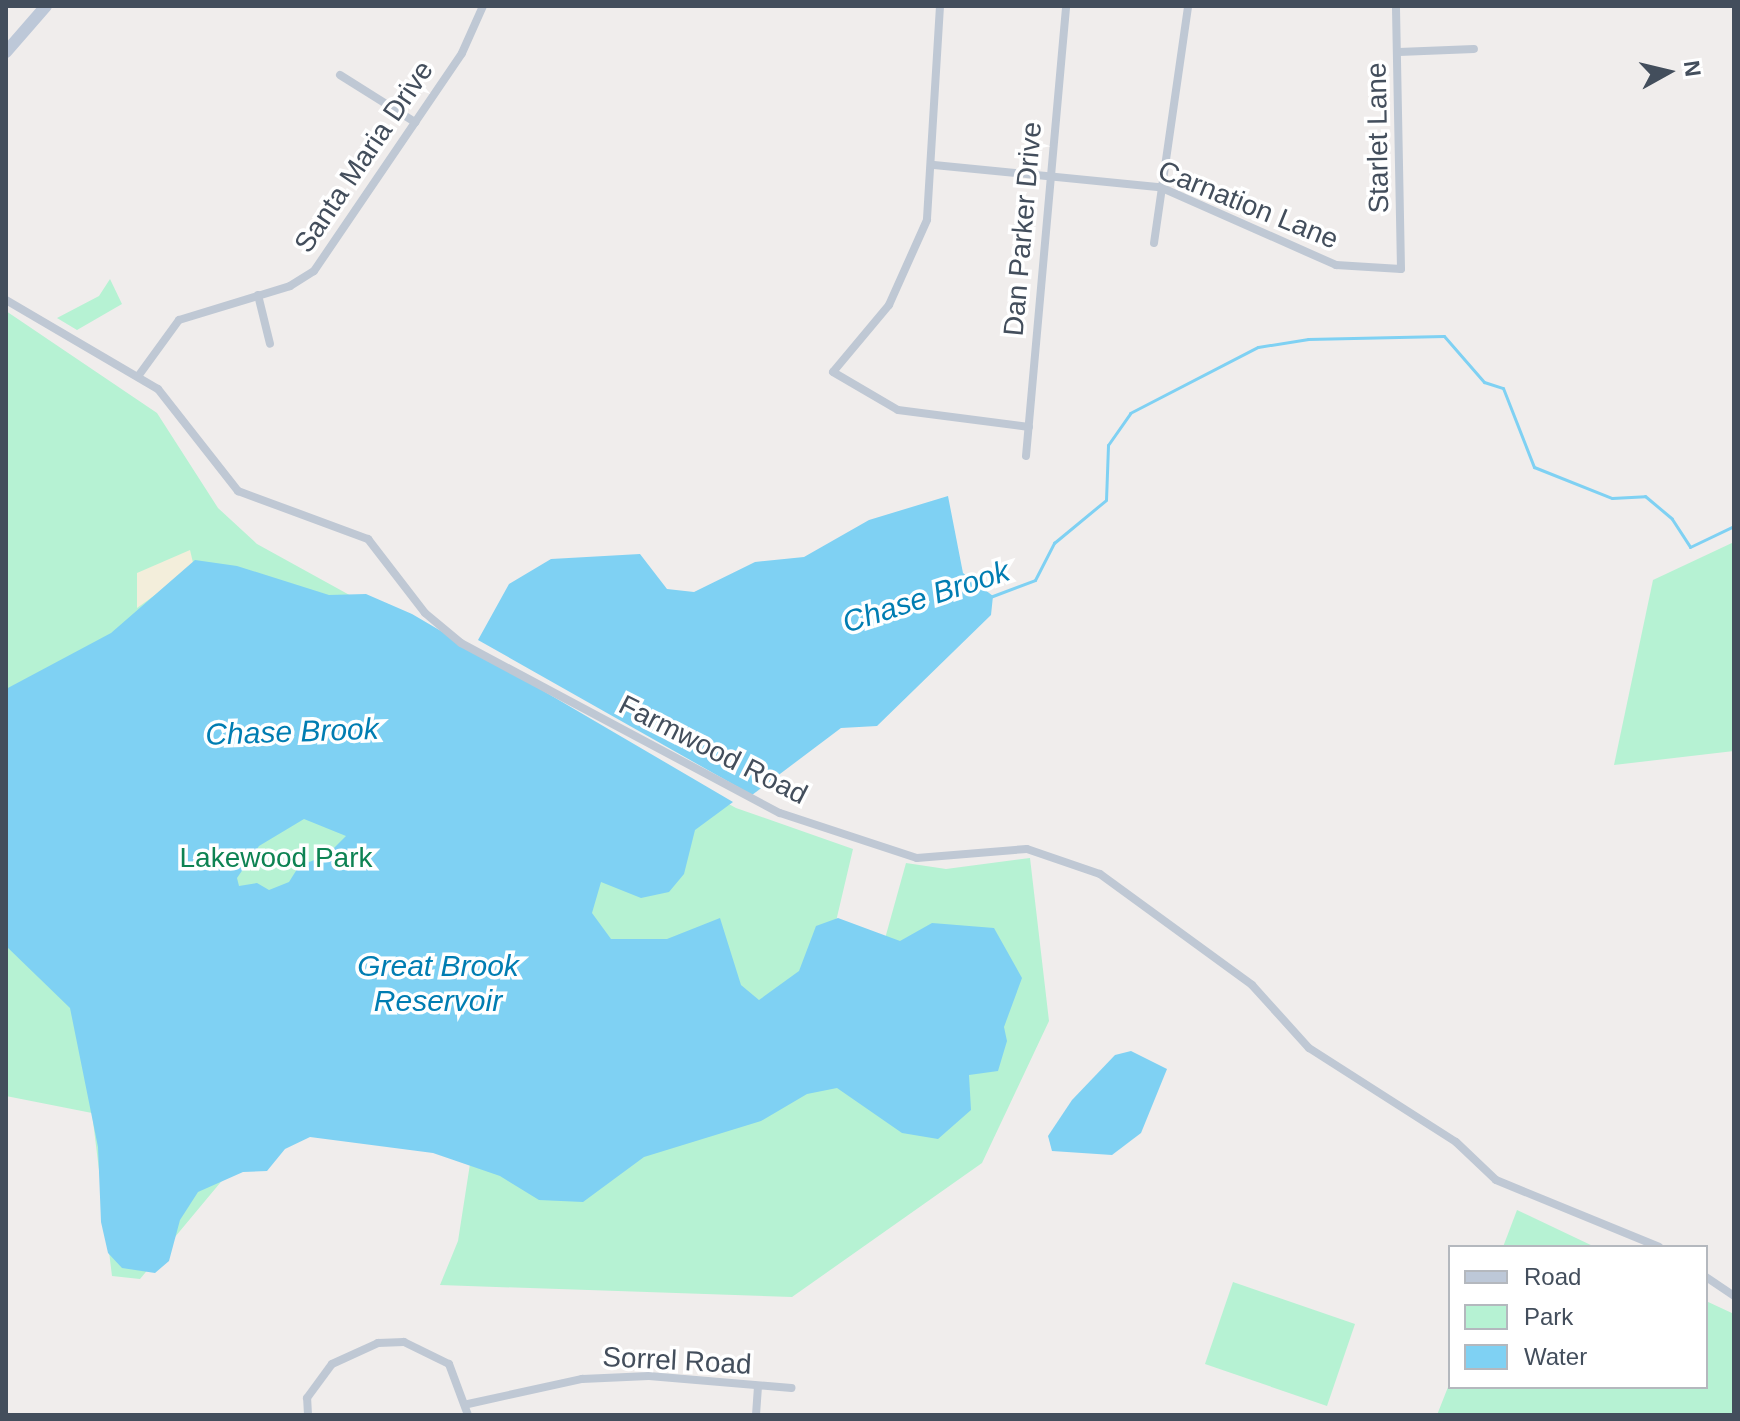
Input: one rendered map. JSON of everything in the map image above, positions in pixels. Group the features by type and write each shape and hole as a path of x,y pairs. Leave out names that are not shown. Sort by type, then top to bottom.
{"main road":[{"path":"6,52 46,6"}],"street":[{"name":"Santa Maria Drive","path":"139,375 179,320 258,295 314,271 415,122 483,6"},
{"path":"940,6 934,165 912,262 889,305 833,372 898,410 1029,427"},
{"name":"Dan Parker Drive","path":"1026,456 1066,6"},
{"path":"1154,243 1188,6"},
{"name":"Starlet Lane","path":"1396,6 1401,269"},
{"path":"1399,52 1474,49"},
{"path":"340,75 415,122"},
{"name":"Carnation Lane","path":"934,165 1160,187 1336,265 1401,269"},
{"path":"258,295 270,344"},
{"name":"Farmwood Road","path":"6,300 139,375 181,412 238,491 368,539 425,613 461,643 780,813 917,858 1027,849 1100,874 1252,985 1309,1048 1456,1142 1496,1180 1654,1245"},
{"path":"1708,1278 1734,1296"},
{"path":"308,1415 307,1398 332,1364 378,1343 429,1349 460,1379 468,1415"},
{"name":"Sorrel Road","path":"468,1404 582,1379 649,1376 791,1388"},
{"path":"756,1415 758,1387"}],"green space":[{"path":"110,279 122,304 77,330 57,318 99,296"},
{"name":"Great Brook Reservoir","path":"6,311 157,413 218,508 257,544 736,808 853,849 822,981 876,971 906,863 946,869 1030,858 1049,1021 982,1163 792,1297 440,1285 458,1241 472,1151 299,1126 230,1171 140,1279 112,1276 92,1113 6,1096"},
{"path":"1734,542 1734,751 1614,765 1653,580"},
{"path":"1517,1210 1591,1245 1504,1245"},
{"path":"1233,1282 1355,1324 1327,1406 1205,1364"},
{"path":"1708,1302 1734,1314 1734,1415 1437,1415 1448,1387 1708,1389"}],"sand":[{"path":"190,550 194,567 137,608 137,573"}],"water":[{"path":"948,496 963,573 993,596 991,615 877,726 841,728 752,795 478,640 509,584 551,559 640,554 667,589 694,592 755,562 804,557 869,520"},
{"name":"Great Brook Reservoir","path":"195,560 237,566 329,595 366,594 412,614 733,802 695,830 684,874 669,892 641,898 601,882 592,913 611,939 667,939 720,918 741,985 759,1000 799,971 816,926 838,918 900,941 932,923 994,928 1022,978 1004,1027 1007,1041 998,1071 969,1075 971,1110 938,1139 902,1133 837,1088 807,1094 761,1121 644,1157 583,1202 539,1200 500,1176 433,1153 310,1137 285,1149 267,1171 243,1172 198,1192 180,1220 169,1261 155,1273 122,1268 108,1253 101,1222 98,1147 70,1008 6,946 6,689 111,633","holes":["304,819 346,836 327,855 299,866 289,882 269,890 257,883 239,886 237,878 259,846"]},
{"path":"1131,1051 1167,1069 1141,1133 1112,1155 1052,1151 1048,1136 1072,1100 1115,1055"}],"waterway":[{"name":"Chase Brook","path":"990,597 1035,580 1054,543 1106,500 1108,445 1130,413 1258,347 1308,339 1444,336 1484,382 1503,388 1534,467 1612,498 1645,496 1672,519 1690,547 1734,526"}],"park label":[{"name":"Lakewood Park","path":"276,858"}]}
